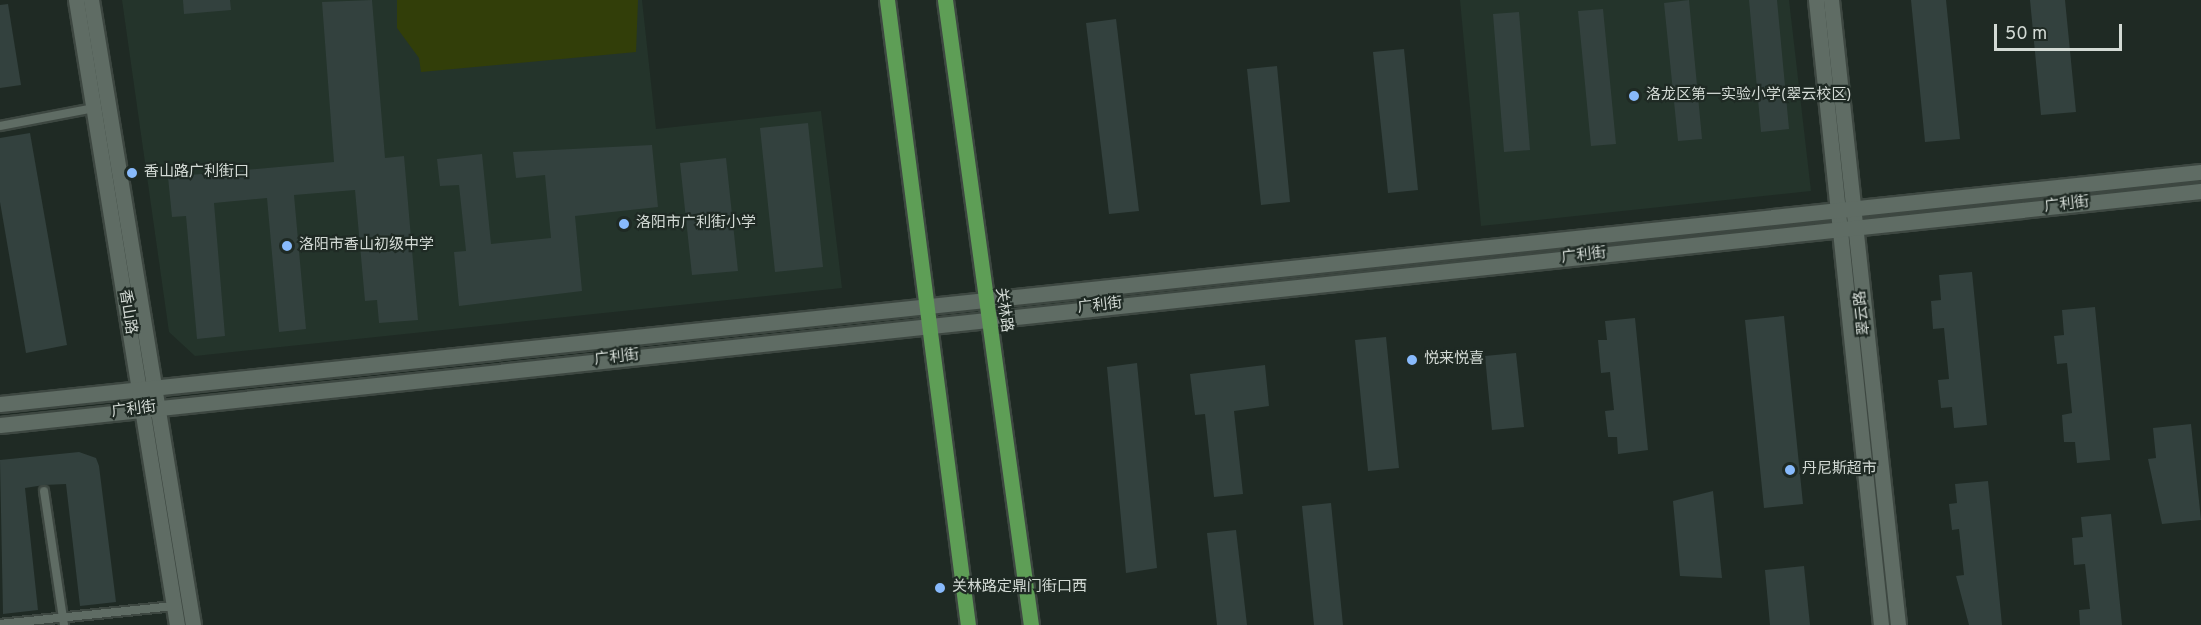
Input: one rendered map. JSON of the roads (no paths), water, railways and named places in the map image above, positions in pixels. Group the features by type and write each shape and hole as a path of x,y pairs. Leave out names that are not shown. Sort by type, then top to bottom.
{"main road":[{"path":"887,0 968,625"},
{"name":"关林路","path":"945,0 985,317 1031,625"}],"street":[{"name":"香山路","path":"76,0 147,389"},
{"name":"香山路","path":"91,0 147,389 177,625"},
{"name":"翠云路","path":"1816,0 1847,228 1881,625"},
{"name":"翠云路","path":"1831,0 1845,209"},
{"name":"广利街","path":"0,404 2201,172"},
{"name":"广利街","path":"0,425 985,317 2201,191"},
{"name":"翠云路","path":"1847,228 1898,625"},
{"name":"香山路","path":"149,408 193,625"}],"lane":[{"path":"0,126 94,108"},
{"path":"44,491 64,621"},
{"path":"0,624 64,621 174,606"}],"place":[{"name":"洛龙区第一实验小学(翠云校区)","path":"1634,96"},
{"name":"香山路广利街口","path":"132,173"},
{"name":"洛阳市广利街小学","path":"624,224"},
{"name":"洛阳市香山初级中学","path":"287,246"},
{"name":"悦来悦喜","path":"1412,360"},
{"name":"丹尼斯超市","path":"1790,470"},
{"name":"关林路定鼎门街口西","path":"940,588"}]}
